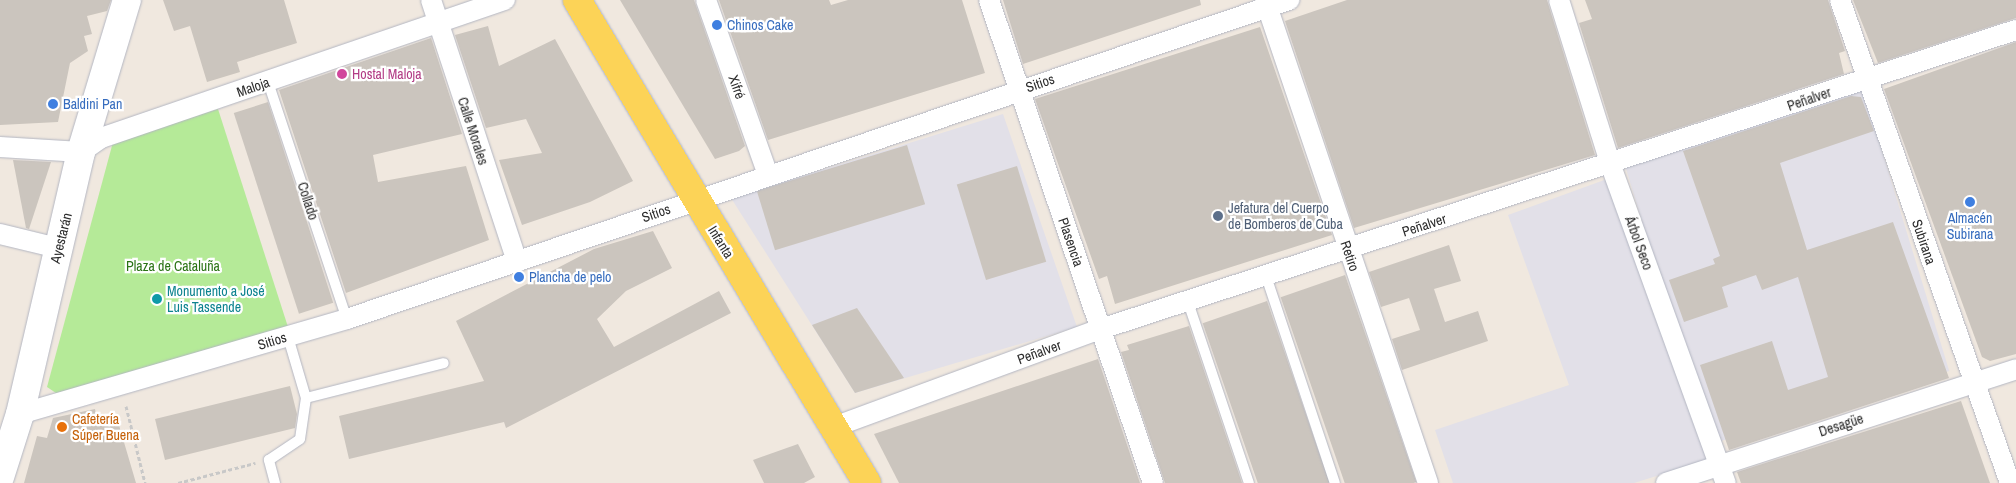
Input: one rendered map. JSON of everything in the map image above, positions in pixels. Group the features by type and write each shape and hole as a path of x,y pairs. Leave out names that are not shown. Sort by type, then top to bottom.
{"main road":[{"name":"Ayestarán","path":"0,477 20,414 81,152 127,0"},
{"name":"Infanta","path":"577,0 867,483"}],"street":[{"name":"Calle Morales","path":"431,0 516,262"},
{"name":"Maloja","path":"81,152 101,138 438,25 505,0"},
{"name":"Xifré","path":"706,0 768,175"},
{"name":"Plasencia","path":"988,0 1153,483"},
{"name":"Sitios","path":"20,414 121,387 347,319 695,199 1018,91 1266,3 1289,0"},
{"name":"Árbol Seco","path":"1559,0 1611,166 1726,483"},
{"name":"Subirana","path":"1840,0 1866,79 2010,483"},
{"name":"Retiro","path":"1266,3 1347,249 1428,483"},
{"name":"Peñalver","path":"834,427 1101,329 1611,166 2016,30"},
{"path":"0,147 81,152"},
{"path":"1,230 58,248"},
{"name":"Desagüe","path":"1666,483 2016,369"}],"lane":[{"name":"Collado","path":"268,82 347,319"},
{"path":"1266,276 1335,483"},
{"path":"1188,302 1249,483"},
{"path":"275,483 269,460 300,438 306,398 288,336"},
{"path":"306,398 444,363"}],"path":[{"path":"121,387 145,483"},
{"path":"178,483 269,460"}],"shaded area":[{"path":"1863,89 1949,371 1710,444 1624,162"},
{"path":"1003,114 1077,327 855,393 731,198"},
{"path":"1607,179 1708,460 1634,483 1453,483 1435,430 1569,385 1508,215"}],"green space":[{"name":"Plaza de Cataluña","path":"218,109 288,327 59,395 47,387 113,142"}],"building":[{"path":"0,0 111,0 107,11 87,16 92,34 84,36 88,51 70,63 58,122 0,125"},
{"path":"163,0 284,0 297,43 237,62 240,72 207,82 190,26 174,31"},
{"path":"620,0 694,0 745,146 739,151 715,159"},
{"path":"719,0 829,0 831,5 848,0 962,0 985,73 768,140"},
{"path":"1003,0 1200,0 1201,5 1023,64"},
{"path":"1347,0 1547,0 1595,155 1354,228 1285,21"},
{"path":"1585,0 1828,0 1845,51 1839,53 1844,74 1618,148 1579,23 1592,19"},
{"path":"1853,0 2016,0 2016,18 1878,63"},
{"path":"488,26 499,66 555,39 633,181 590,202 522,225 499,160 542,153 526,119 486,128 455,35"},
{"path":"1260,27 1332,235 1115,304 1107,276 1099,279 1035,99"},
{"path":"431,38 462,134 373,155 378,182 466,166 489,240 346,293 279,90"},
{"name":"Almacén Subirana","path":"2016,42 2016,354 1990,361 1982,357 1884,89"},
{"path":"1851,96 1861,97 1874,131 1780,163 1807,250 1893,222 1949,378 1729,450 1700,365 1772,341 1788,390 1828,377 1798,277 1762,290 1756,275 1722,287 1728,307 1684,322 1669,280 1715,264 1713,259 1720,256 1683,151"},
{"path":"268,102 333,303 299,314 234,113"},
{"path":"907,145 925,204 775,250 757,191"},
{"path":"13,160 51,162 29,229 26,228"},
{"path":"1017,166 1046,262 986,280 957,184"},
{"path":"653,231 672,268 626,291 597,319 614,347 719,291 731,313 506,428 504,422 349,459 339,416 484,381 456,321 594,249"},
{"path":"1449,245 1461,281 1434,289 1445,322 1478,311 1488,341 1402,370 1392,339 1420,330 1409,298 1381,307 1369,272"},
{"path":"1345,275 1416,482 1345,483 1281,297"},
{"path":"1267,301 1330,483 1258,483 1203,323"},
{"path":"857,308 904,378 855,393 812,325"},
{"path":"1189,326 1242,483 1165,483 1121,352 1129,350 1127,345"},
{"path":"1098,359 1140,483 899,483 874,434"},
{"path":"290,386 297,414 295,428 165,460 155,419"},
{"path":"1961,401 1990,483 1741,483 1737,472"},
{"path":"95,409 97,419 116,415 136,483 24,483 37,436 47,438 53,418"},
{"path":"798,444 815,477 804,483 764,483 753,460"}],"place":[{"name":"Chinos Cake","path":"717,25"},
{"name":"Hostal Maloja","path":"342,74"},
{"name":"Baldini Pan","path":"53,104"},
{"name":"Almacén Subirana","path":"1970,202"},
{"name":"Jefatura del Cuerpo de Bomberos de Cuba","path":"1218,216"},
{"name":"Plancha de pelo","path":"519,277"},
{"name":"Monumento a José Luis Tassende","path":"157,299"},
{"name":"Cafetería Súper Buena","path":"62,427"}]}
